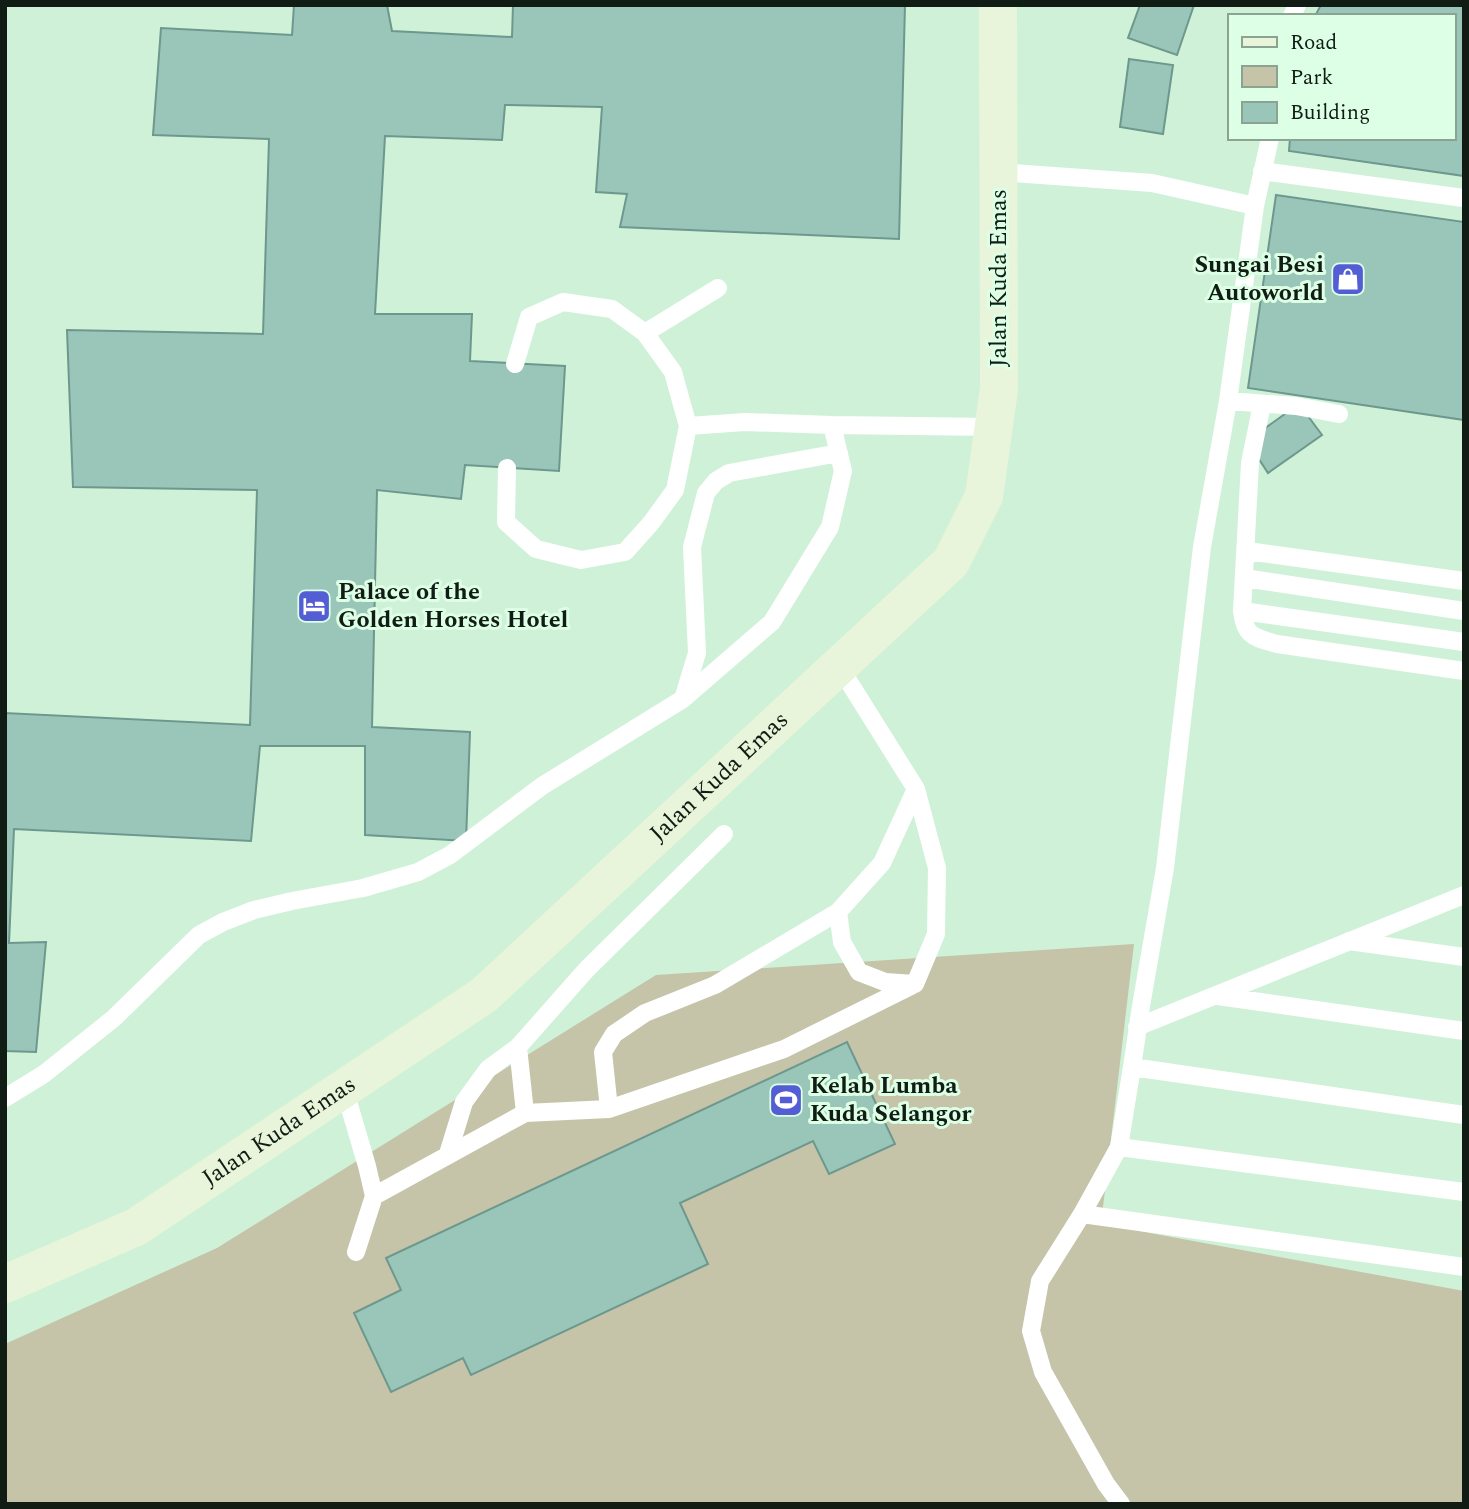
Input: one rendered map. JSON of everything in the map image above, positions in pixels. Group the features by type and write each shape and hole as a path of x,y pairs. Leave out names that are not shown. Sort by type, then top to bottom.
{"street":[{"name":"Jalan Kuda Emas","path":"5,1284 136,1227 484,995 951,562 984,496 999,389 998,5"}],"lane":[{"path":"1121,1504 1106,1484 1043,1372 1031,1331 1040,1281 1082,1214 1119,1147 1165,869 1202,547 1228,401 1255,206 1270,140"},
{"path":"1262,171 1464,198"},
{"path":"999,172 1152,183 1255,206"},
{"path":"645,333 718,288"},
{"path":"507,468 506,522 537,549 581,560 625,552 675,490 688,426 673,372 645,333 612,309 563,302 529,317 515,364"},
{"path":"1228,401 1339,414"},
{"path":"1262,404 1250,463 1242,611 1244,626 1252,637 1277,644 1464,671"},
{"path":"688,426 745,422 994,427"},
{"path":"5,1098 44,1074 114,1018 199,935 254,910 363,888 418,872 450,855 542,786 683,699 772,622 830,527 843,471 832,425"},
{"path":"683,699 697,653 692,547 706,494 716,481 729,473 839,453"},
{"path":"1247,551 1464,581"},
{"path":"1244,578 1464,611"},
{"path":"1242,611 1464,642"},
{"path":"374,1196 525,1113 609,1109 784,1049 915,984 936,934 937,868 916,789 839,666"},
{"path":"609,1109 603,1052 614,1034 645,1013 715,985 838,912 882,863 916,789"},
{"path":"449,1154 464,1102 488,1069 517,1047 587,970 724,834"},
{"path":"1137,1027 1464,895"},
{"path":"838,912 842,942 859,972 885,982 915,984"},
{"path":"1349,941 1464,957"},
{"path":"1217,996 1464,1031"},
{"path":"517,1047 525,1113"},
{"path":"1132,1067 1464,1115"},
{"path":"344,1088 374,1196 356,1252"},
{"path":"1119,1147 1464,1192"},
{"path":"1082,1214 1464,1267"}],"green space":[{"name":"Kelab Lumba Kuda Selangor","path":"1134,944 1101,1224 1464,1291 1464,1504 5,1504 5,1344 217,1248 656,975"}],"building":[{"name":"Palace of the Golden Horses Hotel","path":"294,5 387,5 392,31 512,37 513,5 905,5 899,239 620,227 627,194 596,192 602,107 505,105 502,140 385,136 375,314 472,314 470,361 565,366 559,471 465,465 461,499 377,490 372,727 470,732 466,841 365,835 365,746 260,746 251,841 14,829 9,943 46,942 36,1052 5,1051 5,713 250,725 257,490 73,487 67,330 263,334 269,139 153,135 161,28 292,35"},
{"path":"1140,5 1194,5 1177,55 1128,38"},
{"path":"1321,5 1464,5 1464,176 1289,151 1290,140 1455,140 1455,14 1316,14"},
{"path":"1129,59 1173,65 1163,134 1120,127"},
{"name":"Sungai Besi Autoworld","path":"1276,195 1464,222 1464,420 1248,388"},
{"path":"1299,404 1322,435 1268,473 1247,441"},
{"path":"847,1042 895,1144 829,1174 813,1141 680,1203 708,1264 471,1375 463,1358 391,1392 354,1313 401,1290 386,1258"}],"place":[{"name":"Sungai Besi Autoworld","path":"1348,279"},
{"name":"Palace of the Golden Horses Hotel","path":"314,606"},
{"name":"Kelab Lumba Kuda Selangor","path":"786,1100"}]}
